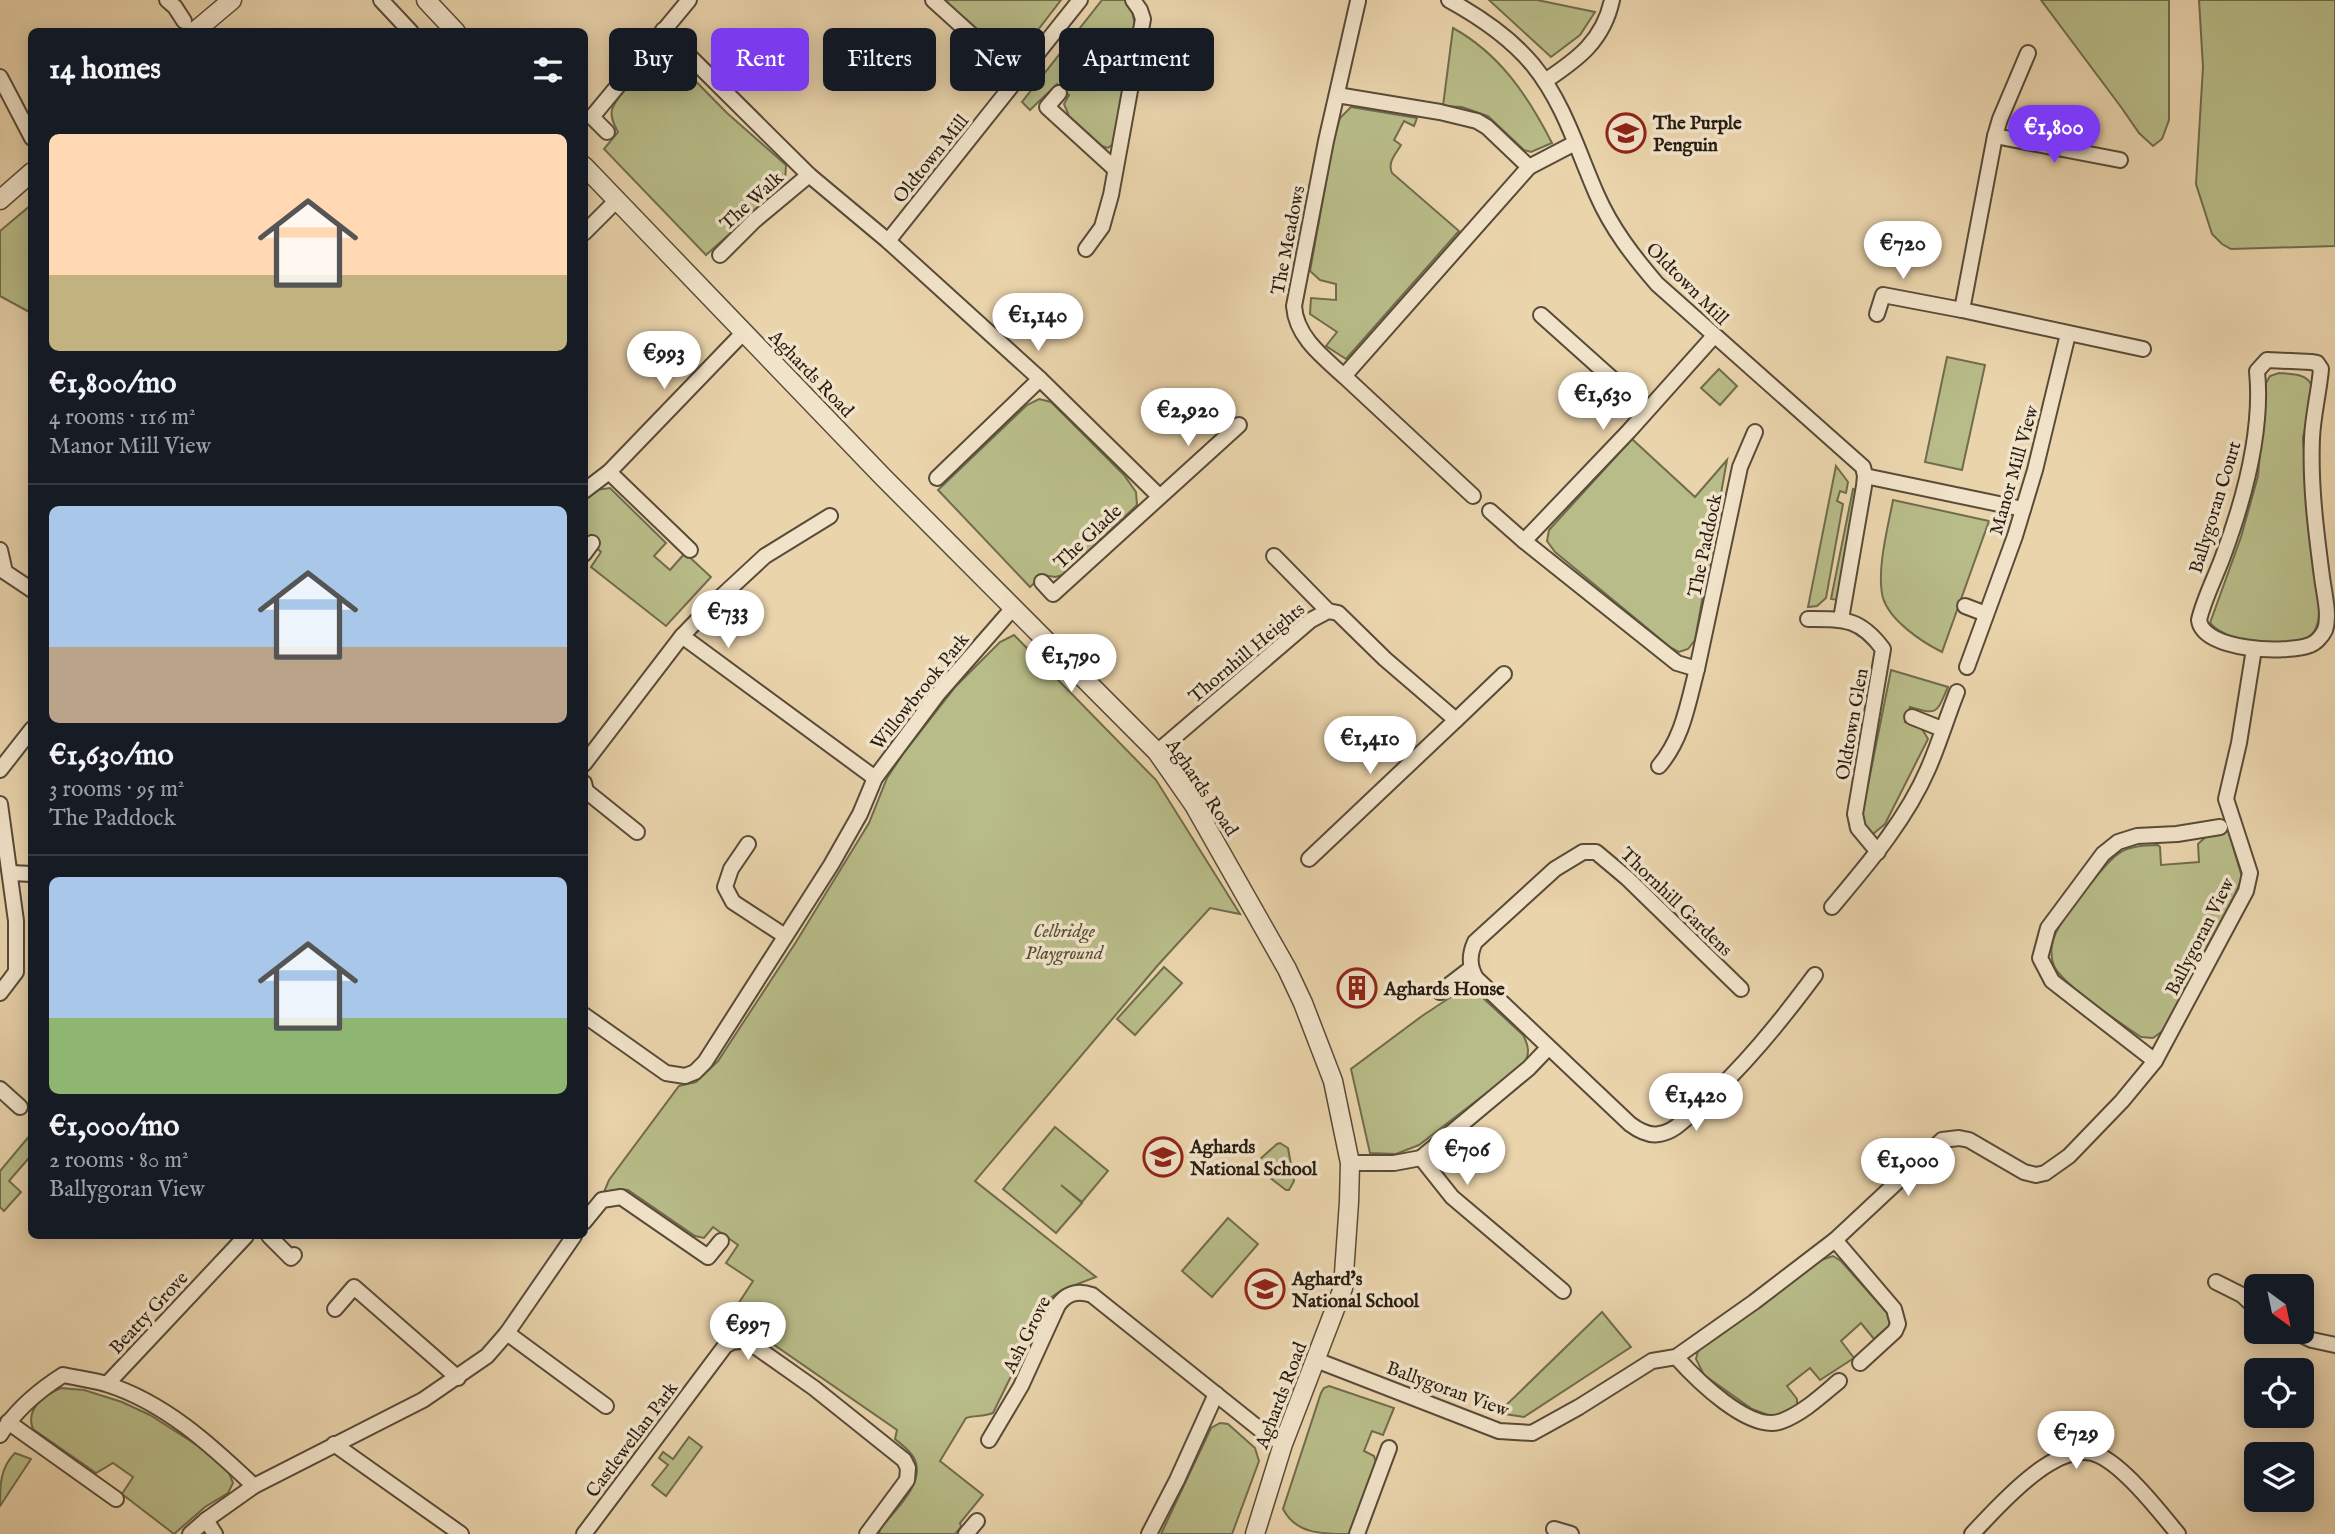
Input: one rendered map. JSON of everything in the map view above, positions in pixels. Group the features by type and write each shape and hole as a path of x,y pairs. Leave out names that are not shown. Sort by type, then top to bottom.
{"street":[{"path":"167,0 189,27 232,0"},
{"path":"381,0 407,28"},
{"path":"426,0 452,28"},
{"path":"665,28 689,0"},
{"path":"933,0 964,28"},
{"name":"Oldtown Mill","path":"1045,43 1080,0"},
{"path":"1086,249 1102,227 1111,195 1143,19 1133,0"},
{"name":"Oldtown Mill","path":"1449,0 1503,35 1545,81 1563,113 1598,198 1629,251 1657,284 1857,460 1863,467 1865,476"},
{"path":"1545,81 1576,60 1593,42 1605,24 1612,0"},
{"name":"The Meadows","path":"1358,1 1318,178 1294,316 1306,339 1473,496"},
{"path":"1962,310 1995,136 2028,52"},
{"name":"The Walk","path":"697,64 808,175 888,241"},
{"path":"0,77 28,130"},
{"path":"607,132 592,117 613,91"},
{"name":"Oldtown Mill","path":"888,241 1007,91"},
{"path":"1059,93 1047,107 1115,169"},
{"path":"1337,95 1452,114 1477,121 1529,167"},
{"path":"1995,136 2120,160"},
{"path":"1343,376 1529,167 1575,143"},
{"name":"Aghards Road","path":"588,170 743,333 1157,752 1213,835 1298,991 1334,1081 1350,1163 1343,1288 1283,1444 1255,1534"},
{"name":"The Walk","path":"720,255 755,220 808,175"},
{"path":"0,200 28,176"},
{"path":"588,229 617,200"},
{"path":"888,241 1040,379 1159,496"},
{"path":"1877,314 1883,295 2143,349"},
{"path":"1541,315 1647,410"},
{"path":"588,488 609,472 743,333"},
{"name":"Manor Mill View","path":"1967,667 2024,509 2067,334"},
{"path":"1524,541 1714,336"},
{"name":"Ballygoran Court","path":"2267,360 2316,363 2321,369 2313,416 2311,467 2313,512 2326,626 2320,637 2309,646 2254,649 2206,635 2199,620 2226,547 2254,446 2257,370 2267,360"},
{"path":"937,478 1040,379"},
{"name":"The Glade","path":"1042,582 1053,594 1239,425"},
{"name":"The Paddock","path":"1659,766 1671,752 1682,729 1740,467 1755,432"},
{"path":"609,472 690,550"},
{"path":"1841,619 1865,476 2024,509"},
{"path":"1490,511 1677,663 1697,669"},
{"path":"588,759 682,636 710,607 765,556 830,516"},
{"path":"0,551 5,572 28,587"},
{"path":"1274,555 1328,611"},
{"path":"1965,606 1986,614"},
{"name":"Willowbrook Park","path":"682,636 875,778 937,695 1013,608"},
{"name":"Thornhill Heights","path":"1157,752 1311,620 1328,611 1338,613 1385,659 1456,720"},
{"name":"Oldtown Glen","path":"1808,619 1841,619 1862,625 1883,649 1855,814 1858,828 1878,852"},
{"name":"Ballygoran View","path":"1316,1360 1499,1431 1532,1433 1579,1408 1652,1361 1676,1357 1835,1240 1884,1198 1942,1140 1969,1140 2024,1172 2036,1175 2045,1173 2070,1156 2142,1079 2155,1061 2249,882 2250,873 2245,852 2226,799 2239,743 2254,649"},
{"path":"1309,859 1504,674"},
{"path":"1832,907 1899,822 1928,769 1957,692"},
{"path":"1912,717 1942,729"},
{"path":"0,770 28,734"},
{"path":"588,1018 666,1073 685,1076 695,1072 705,1062 831,865 860,814 875,778"},
{"path":"588,793 637,832"},
{"path":"0,804 16,921 16,972 0,993"},
{"path":"2155,1061 2052,981 2040,958 2048,928 2103,854 2118,842 2137,836 2177,834 2220,827"},
{"path":"748,844 731,869 725,887 733,902 785,936"},
{"name":"Thornhill Gardens","path":"1470,970 1471,950 1475,942 1573,856 1583,852 1596,852 1741,989"},
{"path":"11,873 28,874"},
{"path":"1440,992 1470,970 1548,1048 1630,1124 1639,1130 1658,1135 1676,1127 1723,1086 1771,1033 1815,975"},
{"path":"1350,1163 1401,1162 1421,1158 1530,1068 1548,1048"},
{"path":"0,1089 20,1107"},
{"path":"1421,1158 1452,1197 1563,1291"},
{"path":"588,1217 602,1200 621,1196 708,1257 721,1241"},
{"name":"Beatty Grove","path":"107,1384 243,1239"},
{"path":"272,1239 291,1258 294,1255"},
{"path":"190,1534 254,1486 387,1420 458,1378 487,1356 507,1333 572,1239"},
{"path":"1835,1240 1894,1309 1898,1324 1895,1331 1860,1363"},
{"path":"2216,1282 2244,1297"},
{"path":"335,1309 354,1287 458,1378"},
{"name":"Ash Grove","path":"989,1440 1021,1386 1058,1305 1066,1296 1084,1292 1092,1295 1262,1431 1283,1444"},
{"path":"507,1333 606,1406"},
{"name":"Castlewellan Park","path":"584,1534 725,1346 739,1339 746,1340 814,1388 904,1460 908,1468 907,1480 867,1534"},
{"path":"2314,1340 2335,1345"},
{"path":"1676,1357 1704,1388 1755,1420 1779,1423 1803,1410 1839,1381"},
{"path":"0,1435 8,1422 37,1392 63,1375 107,1384 155,1406 204,1438 254,1486"},
{"path":"1149,1534 1216,1394"},
{"path":"8,1422 116,1499"},
{"path":"334,1444 461,1534"},
{"path":"1357,1534 1389,1448"},
{"path":"1972,1534 2039,1471 2055,1460 2086,1452 2096,1454 2116,1467 2178,1534"},
{"path":"206,1520 215,1534"},
{"path":"965,1534 977,1521"},
{"path":"1554,1529 1571,1534"}],"green space":[{"path":"943,0 1061,0 1039,28 976,28"},
{"path":"1102,0 1125,0 1132,11 1135,25 1134,28 1080,28"},
{"path":"1489,0 1537,0 1595,12 1580,35 1551,57"},
{"path":"2041,0 2169,0 2169,120 2162,139 2153,146 2139,133"},
{"path":"2199,0 2335,0 2335,246 2231,249 2212,234 2196,184 2203,67"},
{"path":"1453,28 1470,38 1499,63 1523,93 1552,143 1531,152 1524,150 1488,116 1462,107 1443,106"},
{"path":"1059,55 1059,86 1057,84 1030,110 1022,102 1031,91 1045,91 1045,73"},
{"path":"697,83 786,165 785,182 706,255 604,149 618,132 613,122 612,110 624,91 697,91"},
{"path":"1065,91 1123,91 1113,144 1108,148 1102,146 1069,116 1064,104 1069,95"},
{"path":"1351,107 1417,118 1414,126 1404,121 1394,140 1401,145 1391,162 1392,173 1459,231 1346,359 1326,346 1337,332 1310,314 1311,298 1336,300 1336,284 1320,280 1310,271 1333,143 1340,118"},
{"path":"28,208 28,311 0,296 0,231"},
{"path":"1947,357 1985,365 1962,470 1925,462"},
{"path":"1719,369 1737,386 1720,405 1701,388"},
{"path":"2279,373 2303,376 2310,382 2313,392 2303,440 2307,511 2320,600 2319,615 2311,635 2291,642 2238,638 2223,633 2210,623 2241,537 2258,476 2266,383 2270,376"},
{"path":"1039,399 1051,402 1124,475 1136,492 1137,505 1063,575 1043,575 1030,587 938,490 1027,405"},
{"path":"1632,439 1695,497 1727,460 1695,640 1688,649 1679,652 1555,552 1547,541 1549,530"},
{"path":"1836,466 1848,482 1846,493 1840,491 1837,501 1843,504 1826,598 1817,606 1808,607"},
{"path":"610,488 666,543 654,556 670,570 685,553 711,577 666,626 591,567 601,552 588,540 588,496 596,490"},
{"path":"1853,489 1859,491 1838,600 1831,599"},
{"path":"1893,500 1989,521 1942,652 1916,637 1899,623 1883,598 1882,562"},
{"name":"Celbridge Playground","path":"1014,635 1156,780 1240,914 1210,908 1158,965 975,1181 1096,1277 1062,1290 1049,1299 993,1413 966,1418 940,1461 983,1495 960,1523 961,1527 955,1534 879,1534 880,1529 912,1488 916,1478 915,1460 895,1439 897,1430 731,1315 753,1281 726,1263 738,1245 713,1227 704,1238 695,1236 628,1190 604,1192 609,1180 679,1086 696,1082 718,1061 796,942 869,823 887,778 903,754 956,686 1000,642"},
{"path":"1891,670 1948,687 1935,710 1910,707 1905,722 1921,727 1928,739 1885,824 1873,834 1865,829 1861,820"},
{"path":"2228,830 2242,877 2235,895 2164,1030 2153,1038 2141,1037 2094,1004 2059,974 2052,958 2055,935 2085,890 2121,852 2134,847 2158,845 2161,865 2199,862 2198,844 2209,834"},
{"path":"1164,967 1182,983 1135,1035 1117,1019"},
{"path":"1469,985 1523,1035 1528,1050 1524,1064 1419,1145 1396,1154 1370,1153 1351,1069"},
{"path":"1055,1127 1108,1171 1082,1202 1061,1185 1082,1203 1056,1233 1003,1189"},
{"path":"28,1138 28,1159 9,1181 21,1192 4,1211 0,1207 0,1171"},
{"path":"1280,1143 1288,1148 1294,1181 1289,1190 1261,1171 1258,1165 1259,1160"},
{"name":"Aghard's National School","path":"1228,1218 1258,1244 1212,1297 1182,1271"},
{"path":"1833,1256 1841,1261 1887,1313 1890,1325 1874,1339 1861,1323 1841,1341 1854,1358 1820,1380 1810,1368 1787,1386 1797,1399 1797,1405 1779,1416 1773,1417 1752,1409 1704,1375 1696,1359 1698,1351 1704,1345 1821,1260"},
{"path":"1602,1312 1631,1347 1524,1417 1498,1413"},
{"path":"1329,1386 1394,1408 1383,1435 1372,1431 1364,1451 1374,1456 1377,1466 1350,1534 1310,1531 1295,1523 1283,1509 1321,1393"},
{"path":"61,1388 84,1390 122,1402 150,1415 217,1458 233,1483 228,1493 205,1507 174,1534 122,1494 133,1477 113,1463 96,1473 33,1429 31,1422 34,1409 48,1395"},
{"path":"1220,1423 1228,1424 1255,1448 1259,1461 1232,1534 1161,1534 1211,1428"},
{"path":"689,1437 702,1447 666,1496 652,1485 668,1465 659,1458 663,1452 673,1459"},
{"path":"15,1453 31,1459 0,1506 4,1471"}],"place":[{"name":"The Purple Penguin","path":"1626,133"},
{"name":"Aghards House","path":"1357,988"},
{"name":"Aghards National School","path":"1163,1157"},
{"name":"Aghard's National School","path":"1265,1289"}]}
